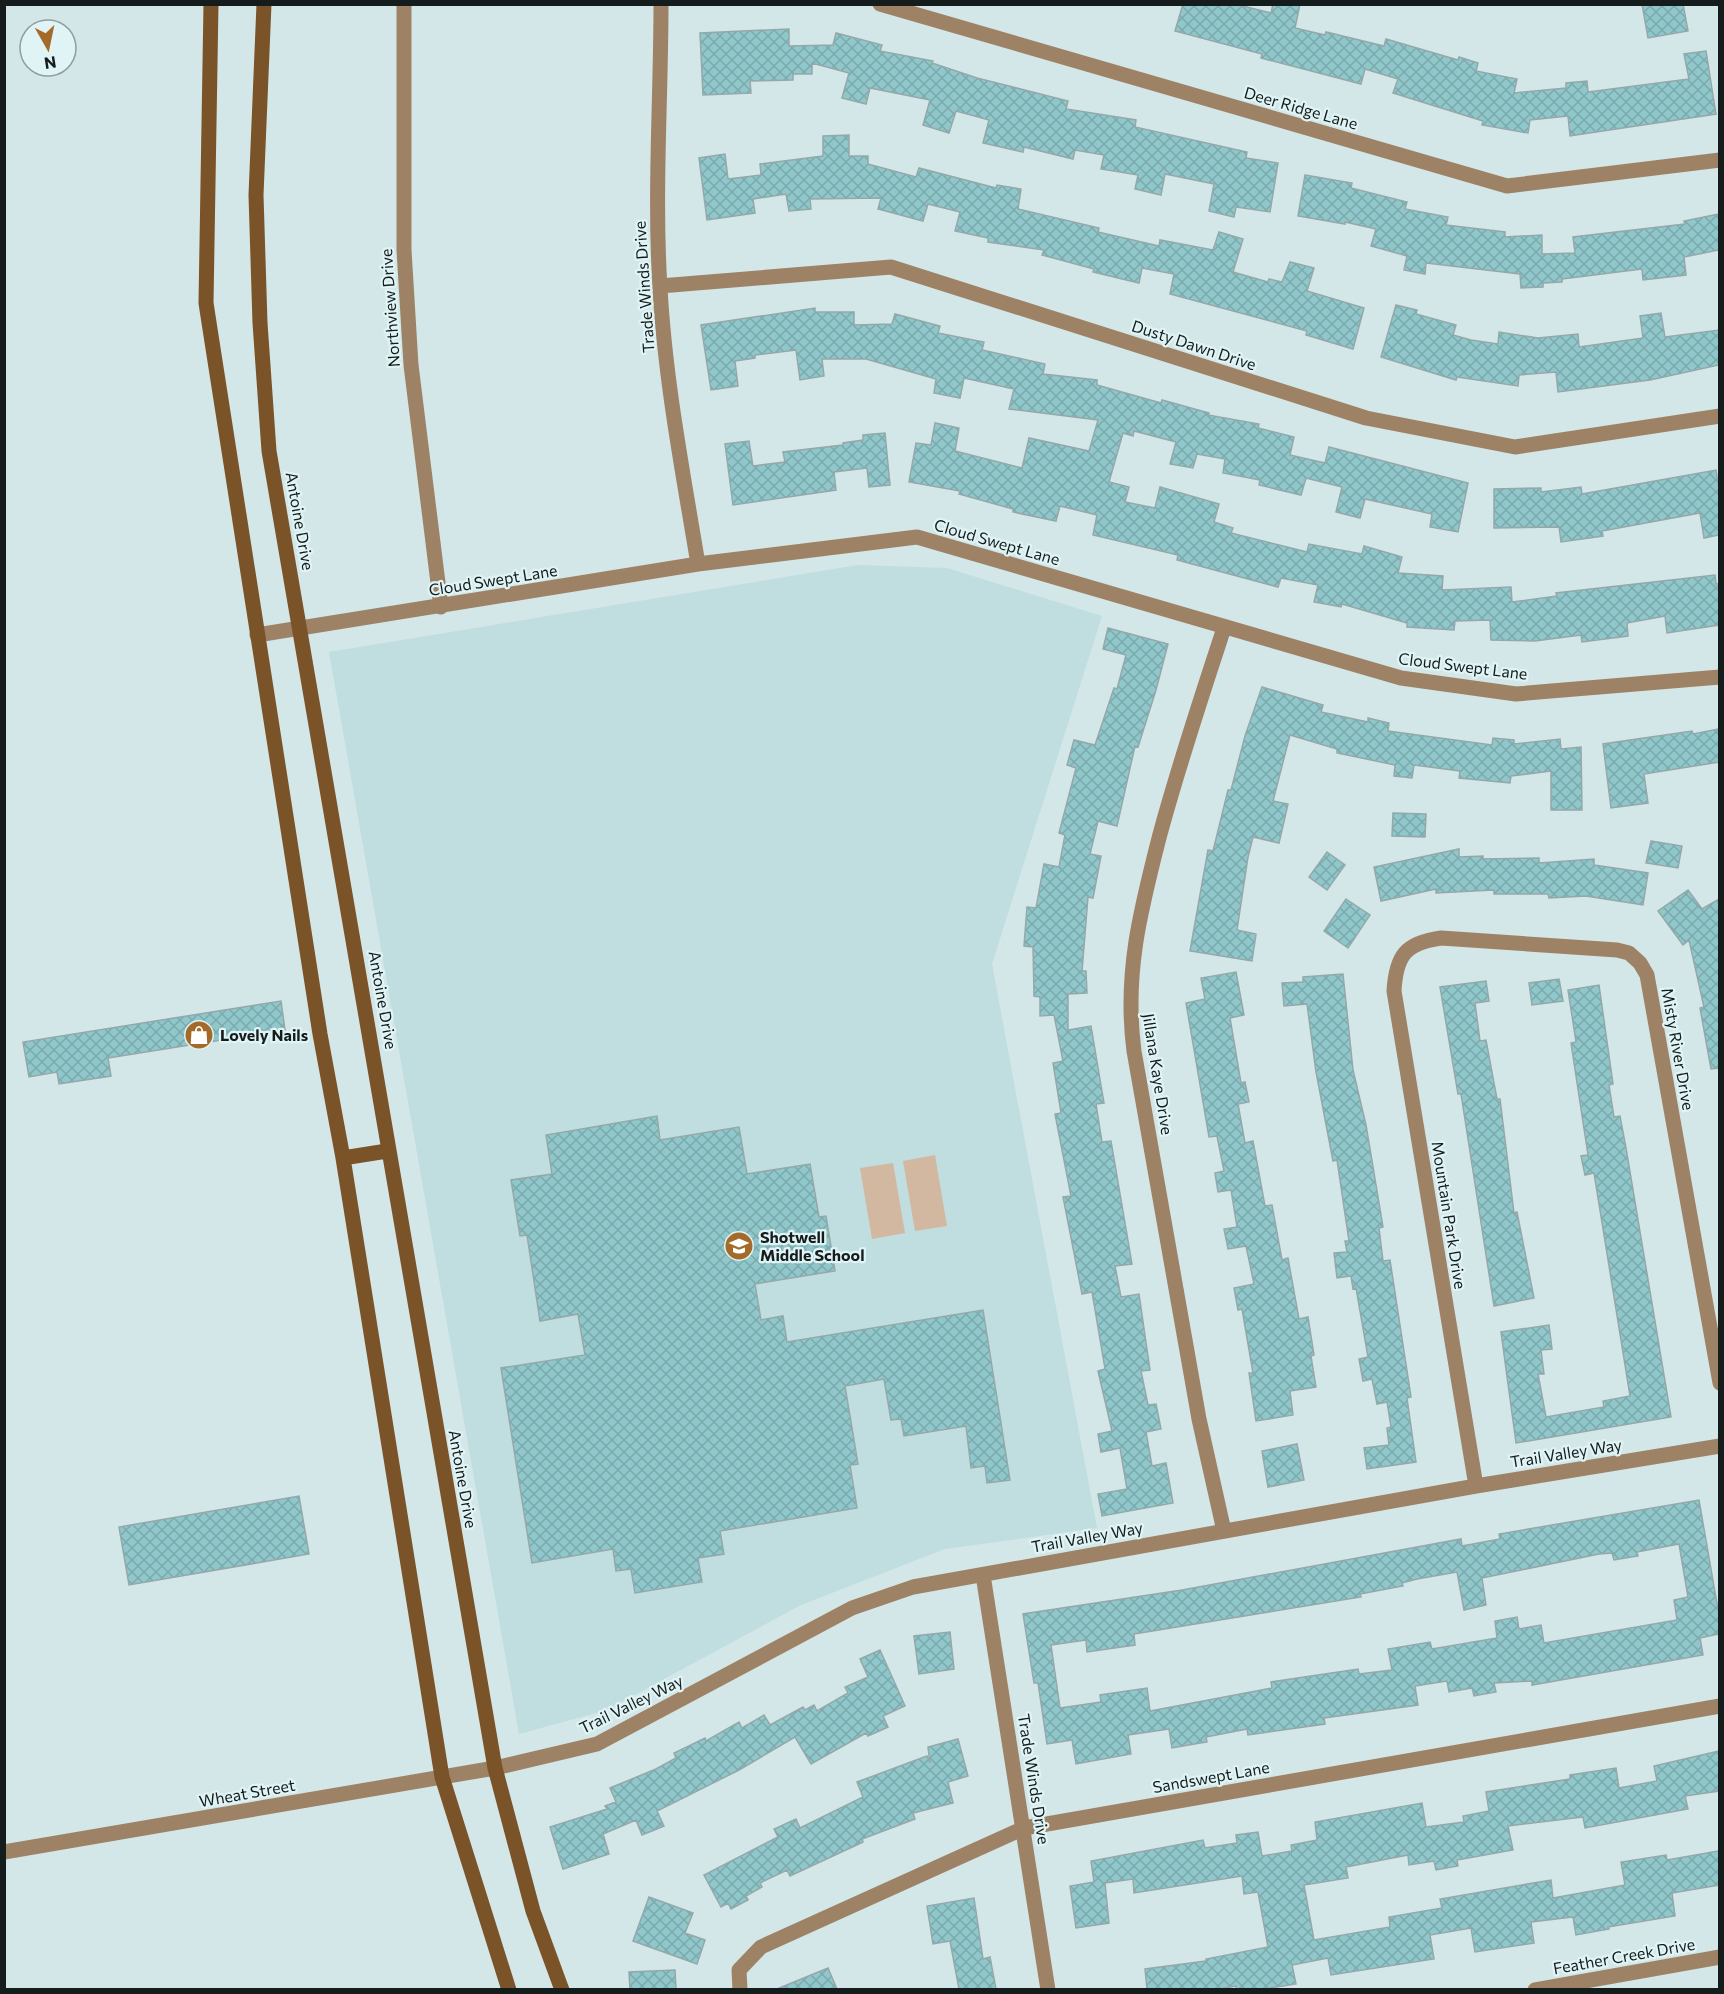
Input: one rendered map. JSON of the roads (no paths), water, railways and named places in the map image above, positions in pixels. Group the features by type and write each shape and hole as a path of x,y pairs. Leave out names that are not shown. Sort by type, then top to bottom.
{"main road":[{"path":"211,4 206,303 256,635 442,1777 509,1989"},
{"name":"Antoine Drive","path":"264,4 256,195 260,324 269,451 377,1073 387,1150 495,1768 533,1911 562,1989"},
{"path":"343,1158 387,1150"}],"street":[{"name":"Northview Drive","path":"404,4 404,250 413,377 441,607"},
{"name":"Trade Winds Drive","path":"660,4 656,185 660,286 675,421 698,564"},
{"name":"Deer Ridge Lane","path":"880,4 1507,186 1719,160"},
{"name":"Dusty Dawn Drive","path":"660,286 891,267 1366,418 1515,447 1719,416"},
{"name":"Cloud Swept Lane","path":"256,635 698,564 917,537 1401,678 1516,694 1719,677"},
{"name":"Jillana Kaye Drive","path":"1224,628 1172,790 1144,893 1134,946 1130,1000 1134,1051 1189,1361 1224,1531"},
{"name":"Misty River Drive","path":"1404,951 1425,940 1441,938 1600,947 1629,953 1640,963 1647,975 1719,1383"},
{"name":"Mountain Park Drive","path":"1404,951 1396,969 1394,991 1476,1486"},
{"name":"Trail Valley Way","path":"495,1768 597,1744 852,1608 913,1587 1476,1486 1719,1446"},
{"name":"Trade Winds Drive","path":"983,1575 1048,1989"},
{"name":"Sandswept Lane","path":"741,1989 740,1970 761,1947 1024,1828 1719,1706"},
{"name":"Wheat Street","path":"4,1852 495,1768"},
{"name":"Feather Creek Drive","path":"1535,1989 1719,1958"}],"place":[{"name":"Lovely Nails","path":"199,1035"},
{"name":"Shotwell Middle School","path":"739,1246"}]}
